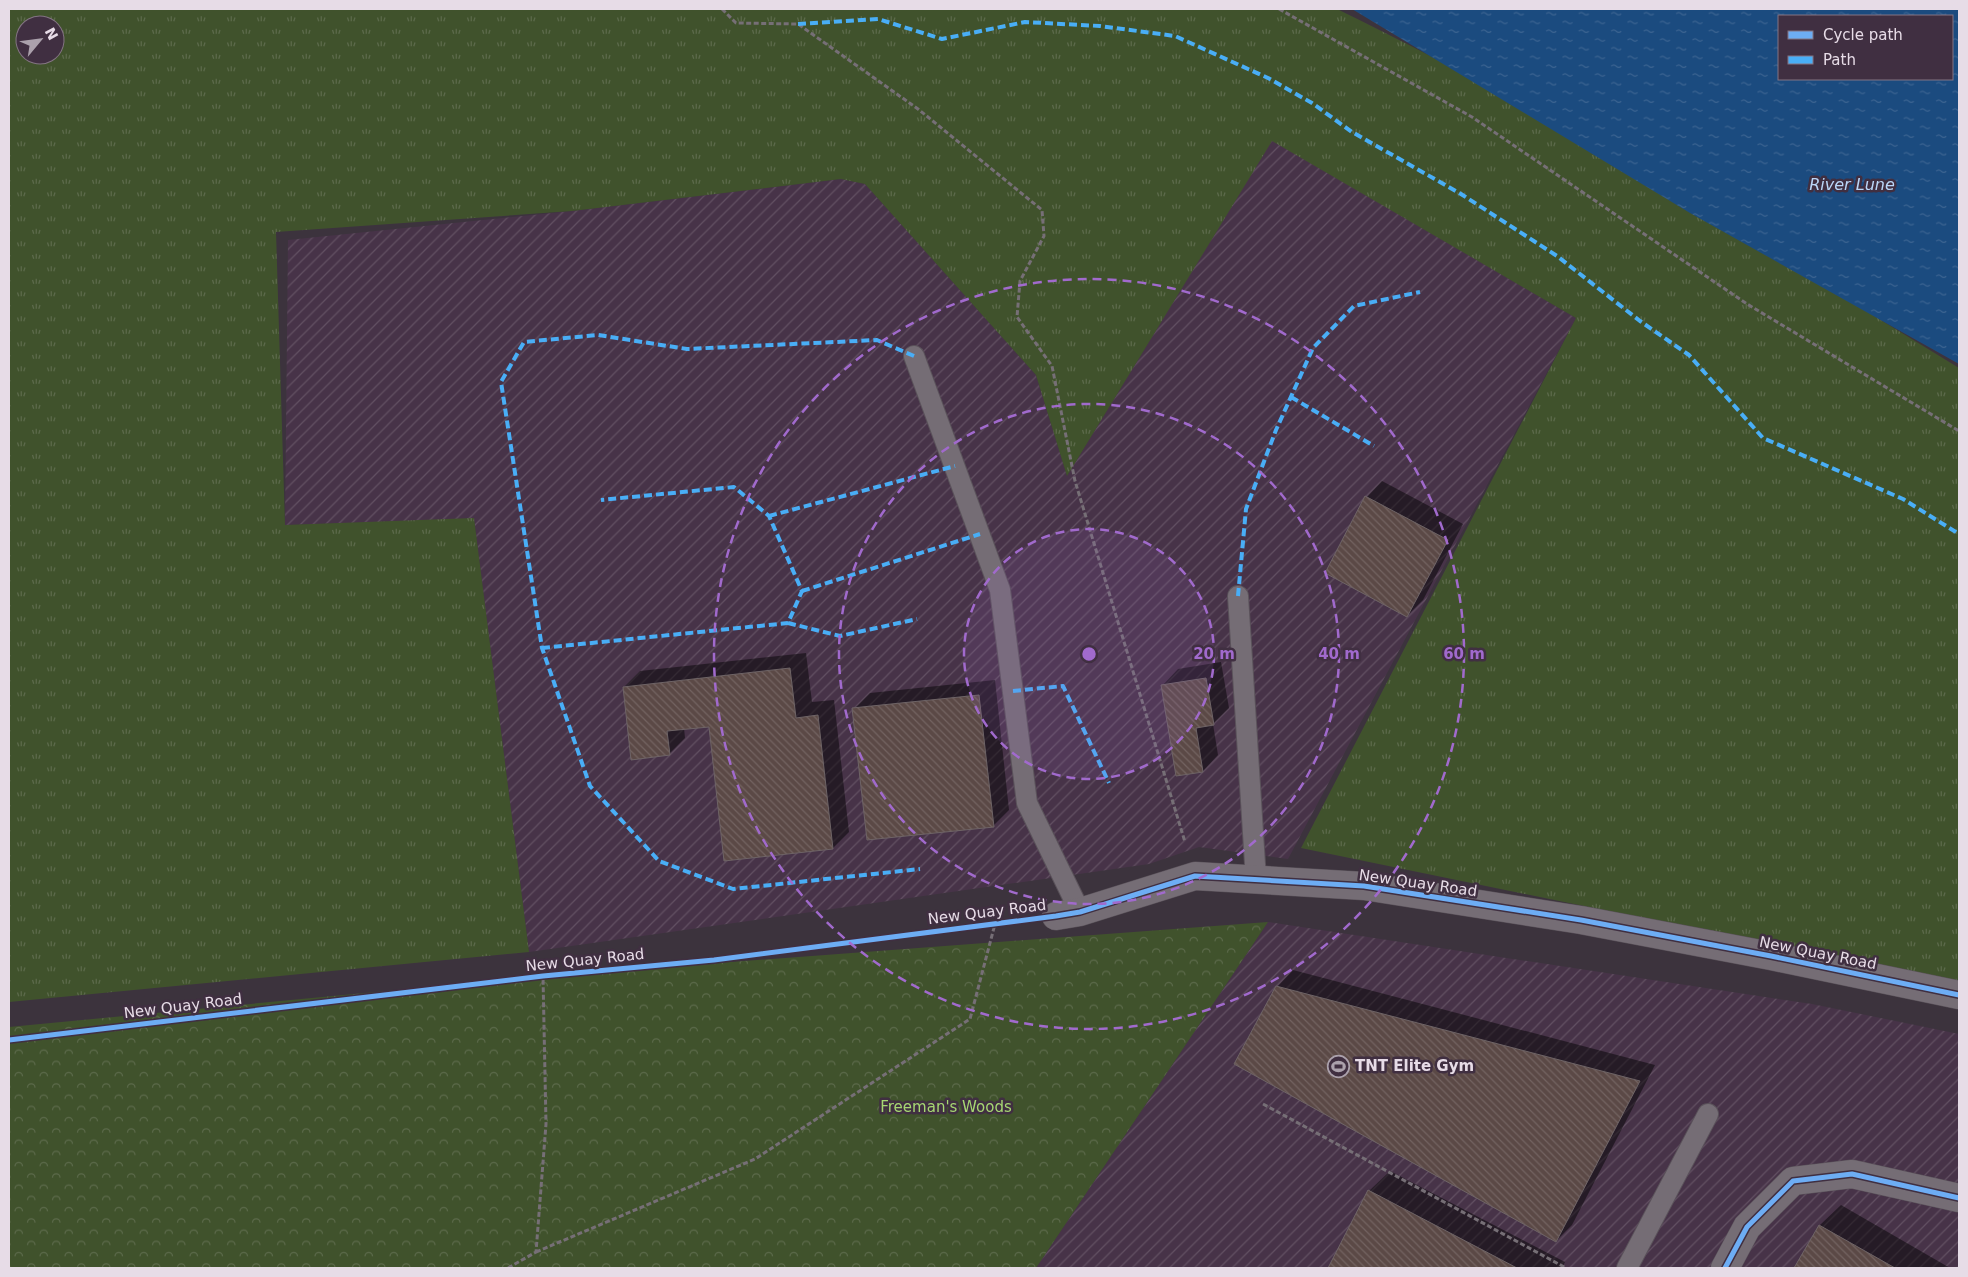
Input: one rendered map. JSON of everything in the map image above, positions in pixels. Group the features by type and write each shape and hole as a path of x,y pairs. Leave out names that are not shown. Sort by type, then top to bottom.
{"street":[{"name":"New Quay Road","path":"1068,914 1195,876 1364,886 1571,919 1762,954 1959,995"},
{"path":"1725,1268 1747,1227 1793,1180 1852,1174 1959,1198"}],"lane":[{"path":"914,356 1000,590 1027,803 1068,914"},
{"path":"1238,596 1256,880"},
{"path":"1627,1268 1708,1114"}],"path":[{"path":"722,9 736,23 798,24 918,109 1042,210 1044,236 1020,281 1017,317 1052,366 1075,480 1195,876"},
{"path":"1279,9 1472,117 1747,304 1959,431"},
{"path":"508,1268 536,1252 755,1159 970,1019 995,924"},
{"path":"536,1252 546,1124 543,976"},
{"path":"1263,1104 1566,1268"}],"shaded area":[{"path":"1272,140 1576,318 1288,859 1199,847 1149,864 529,952 474,519 285,525 288,240 572,211 841,179 865,184 1036,375 1067,476"},
{"path":"1268,922 1812,1004 1959,1034 1959,1268 1036,1268"}],"green space":[{"path":"9,9 1337,9 1417,49 1496,92 1652,181 1959,368 1959,983 1301,848 1576,318 1272,141 1067,476 1036,375 865,184 841,179 572,211 276,232 285,525 474,518 529,952 9,1002"},
{"name":"Freeman's Woods","path":"1268,922 1036,1268 9,1268 9,1027 543,976"}],"water":[{"name":"River Lune","path":"1352,9 1959,9 1959,364 1690,213"}],"building":[{"path":"1365,496 1448,540 1407,617 1325,573"},
{"path":"790,668 796,718 818,715 833,849 724,861 709,727 667,731 670,755 631,760 623,687"},
{"path":"1206,678 1214,725 1196,728 1203,772 1176,776 1161,685"},
{"path":"979,695 994,827 867,840 852,708"},
{"path":"1276,986 1640,1081 1556,1242 1234,1064"},
{"path":"1368,1190 1517,1268 1328,1268"},
{"path":"1819,1225 1895,1268 1794,1268"}],"marked path":[{"path":"798,24 878,19 942,39 1025,22 1100,26 1175,36 1268,78 1312,103 1352,132 1461,194 1557,256 1640,321 1689,355 1763,438 1903,499 1959,534"},
{"path":"1238,596 1246,509 1276,430 1313,348 1354,306 1420,292"},
{"path":"914,356 877,340 687,349 598,335 524,342 501,382 542,648 590,786 659,861 733,889 920,869"},
{"path":"1291,397 1374,446"},
{"path":"769,516 955,466"},
{"path":"542,648 788,623 802,591 769,516 734,487 601,500"},
{"path":"802,591 980,534"},
{"path":"788,623 840,636 917,619"},
{"path":"1013,691 1063,686 1109,783"}],"cycle path":[{"path":"9,1040 543,976 714,960 1056,916 1080,912 1195,876 1364,886 1581,920 1771,956 1959,995"},
{"path":"1725,1268 1747,1227 1793,1181 1852,1174 1959,1198"}],"place":[{"name":"TNT Elite Gym","path":"1339,1066"}]}
